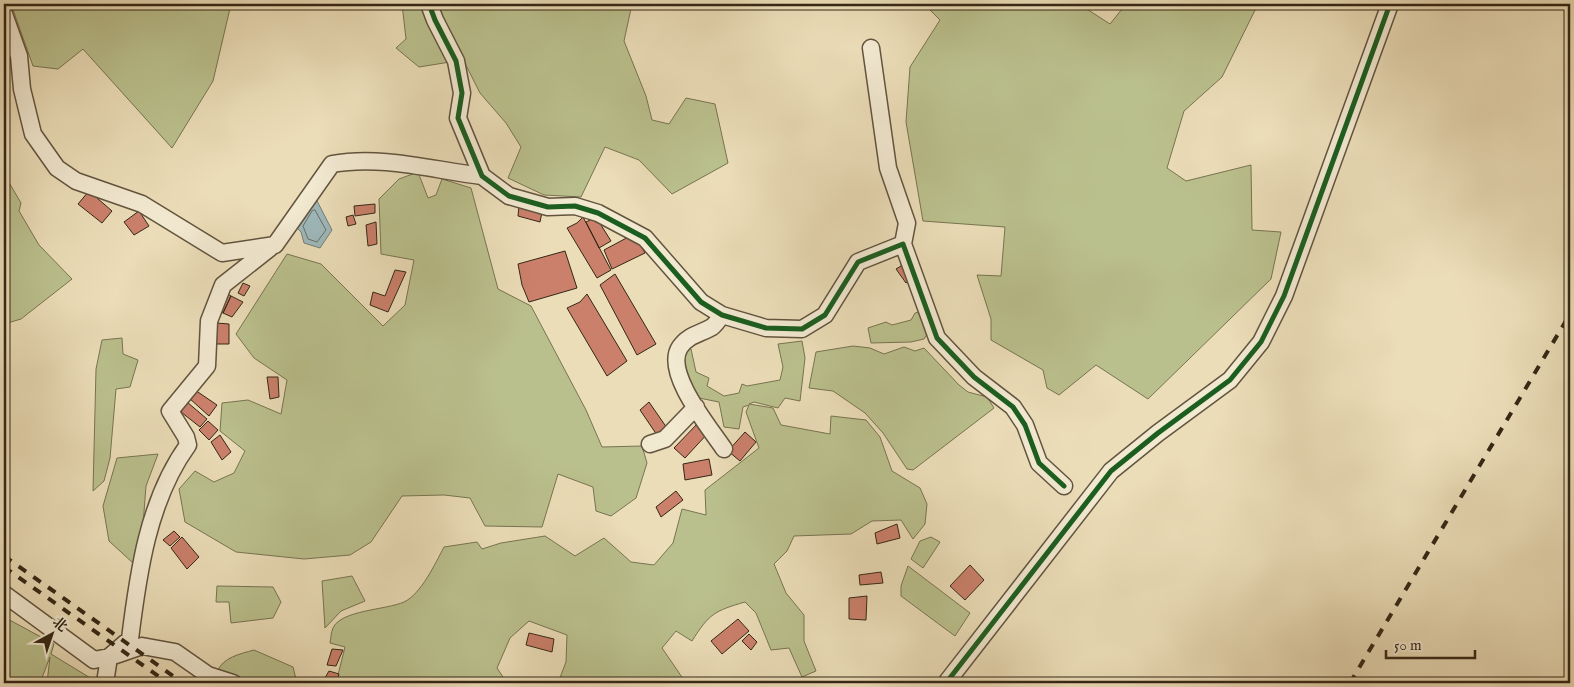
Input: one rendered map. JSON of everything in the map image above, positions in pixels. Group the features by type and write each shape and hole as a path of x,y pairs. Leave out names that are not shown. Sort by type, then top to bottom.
{"street":[{"path":"429,4 434,20 456,61 462,93 458,118 482,176"},
{"path":"946,683 1111,471 1158,433 1230,380 1261,342 1284,296 1390,4"},
{"path":"4,14 19,56 22,88 33,134 57,168 76,182 142,204 170,223 222,252 275,244"},
{"path":"871,48 888,168 907,224 904,244 936,338 974,377 1013,407 1025,425 1039,463 1064,486"},
{"path":"105,683 109,657 130,639 137,582 150,527 174,463 188,445 186,437 170,412 207,366 209,321 223,285 275,244 332,164 351,161 383,162 482,176 509,196 548,207 575,206 590,210 645,238 702,302 722,316 766,328 802,329 825,315 858,262 904,244"},
{"path":"722,316 713,326 690,336 678,348 676,370 696,407 724,449"},
{"path":"650,444 665,438 696,407"},
{"path":"4,594 94,660 142,646 174,652 208,675 233,683"}],"green space":[{"path":"11,4 231,4 213,81 172,148 83,49 58,69 33,66"},
{"path":"402,4 424,4 450,62 419,67 396,48 406,39"},
{"path":"435,4 632,4 624,41 646,96 652,120 669,124 686,98 715,104 728,163 672,194 639,160 605,147 581,197 544,195 508,178 521,147 506,123 480,93"},
{"path":"924,4 1079,4 1110,24 1126,4 1258,4 1222,77 1184,111 1167,168 1186,181 1251,165 1252,230 1281,232 1271,279 1148,399 1096,365 1059,395 1047,388 1043,370 991,340 991,319 977,275 1001,276 1005,227 923,221 906,122 910,67 940,20"},
{"path":"418,172 428,198 436,195 442,179 471,188 498,289 531,306 586,410 602,447 642,446 647,463 636,498 611,516 596,511 593,487 558,474 542,527 485,526 470,498 444,495 402,496 371,542 350,555 304,559 236,552 185,522 179,489 195,471 214,482 234,473 245,451 220,431 222,403 248,400 281,414 287,380 254,358 236,334 287,254 321,264 383,326 405,305 414,260 381,254 379,199 399,179"},
{"path":"4,174 21,203 19,211 39,245 72,279 21,319 4,324"},
{"path":"924,311 929,331 924,339 911,342 871,343 868,328 886,322 892,325 911,320 915,313"},
{"path":"122,338 123,354 138,360 130,387 116,389 110,458 104,481 93,491 96,369 102,340"},
{"path":"802,341 805,358 800,401 785,398 778,408 754,402 749,404 773,408 781,425 830,434 831,416 866,420 880,437 892,471 920,488 927,504 925,524 913,539 901,520 872,521 851,534 794,536 787,551 774,564 786,593 804,615 804,641 816,671 802,677 789,648 771,650 756,613 745,602 726,608 713,615 692,641 676,631 662,648 686,683 558,683 566,662 567,635 529,621 510,638 497,668 507,683 336,683 345,647 330,643 332,630 338,622 354,614 396,605 410,598 422,586 444,547 477,542 482,549 501,543 545,536 575,556 604,538 631,562 654,565 673,543 682,509 706,515 705,490 759,448 746,412 749,405 743,407 739,429 724,427 719,402 694,397 678,348 691,349 696,372 709,378 707,386 724,396 739,393 742,384 747,386 780,380 783,367 778,344"},
{"path":"853,346 870,348 884,354 904,347 915,351 924,348 959,385 968,392 987,397 994,408 913,470 907,469 883,433 865,413 833,391 809,388 816,352"},
{"path":"158,454 146,486 143,525 133,563 109,541 103,506 117,458"},
{"path":"931,537 940,542 923,568 911,559 920,541"},
{"path":"908,566 970,613 955,636 901,596 901,586"},
{"path":"352,576 365,601 341,611 325,628 322,581"},
{"path":"217,586 273,587 281,602 273,618 231,623 229,602 216,602"},
{"path":"4,617 54,644 51,654 92,679 92,683 47,683 50,657 40,683 4,683"},
{"path":"254,650 293,667 297,683 263,683 217,672 223,663 228,660"}],"water":[{"path":"315,197 332,230 320,248 304,243 301,232 296,227"}],"building":[{"path":"89,191 112,211 102,223 78,204"},
{"path":"375,204 375,213 355,216 354,206"},
{"path":"519,206 542,212 540,222 518,216"},
{"path":"139,211 149,226 134,235 124,222"},
{"path":"353,215 356,224 348,226 346,217"},
{"path":"583,217 611,270 597,278 567,228 577,223"},
{"path":"596,217 611,241 599,248 586,222"},
{"path":"376,222 377,244 368,246 366,225"},
{"path":"634,234 645,253 612,269 604,250"},
{"path":"565,251 577,288 529,302 522,285 518,264"},
{"path":"903,262 911,279 906,283 896,269"},
{"path":"395,270 406,272 388,312 370,305 373,292 385,296"},
{"path":"615,274 656,344 637,355 600,285"},
{"path":"243,283 250,286 244,296 238,293"},
{"path":"225,292 231,296 223,313 217,310"},
{"path":"587,294 627,361 607,376 567,308 580,302"},
{"path":"231,296 243,302 232,317 223,313"},
{"path":"216,323 229,324 229,344 215,344"},
{"path":"267,377 278,377 279,397 270,399"},
{"path":"195,390 217,405 209,416 189,398"},
{"path":"187,402 207,419 200,427 181,412"},
{"path":"649,402 667,428 657,435 640,410"},
{"path":"208,421 218,430 209,440 199,430"},
{"path":"699,422 709,432 685,458 674,448"},
{"path":"745,432 756,442 740,461 728,451"},
{"path":"220,435 231,452 222,460 211,442"},
{"path":"709,459 712,475 685,480 683,464"},
{"path":"676,491 683,500 661,517 656,507"},
{"path":"897,524 900,538 877,544 875,533"},
{"path":"174,531 180,537 170,546 163,540"},
{"path":"182,537 199,557 187,569 171,548"},
{"path":"970,565 984,580 965,600 950,586"},
{"path":"881,572 883,583 860,585 859,575"},
{"path":"867,596 866,620 849,619 849,598"},
{"path":"738,619 749,631 722,654 711,641"},
{"path":"529,633 554,639 552,652 526,645"},
{"path":"749,634 757,642 751,650 742,641"},
{"path":"332,649 343,650 336,666 327,665"},
{"path":"329,671 339,674 336,683 322,683"}],"railway":[{"path":"1350,683 1570,314"},
{"path":"4,556 183,683"},
{"path":"4,567 168,683"}],"cycle path":[{"path":"429,4 456,61 462,93 458,118 482,176 509,196 548,207 575,206 598,213 645,238 701,302 722,315 766,328 802,329 825,315 858,262 903,244 937,338 974,377 1013,407 1025,425 1039,463 1064,486"},
{"path":"946,683 1111,471 1158,433 1230,380 1261,342 1284,296 1390,4"}]}
